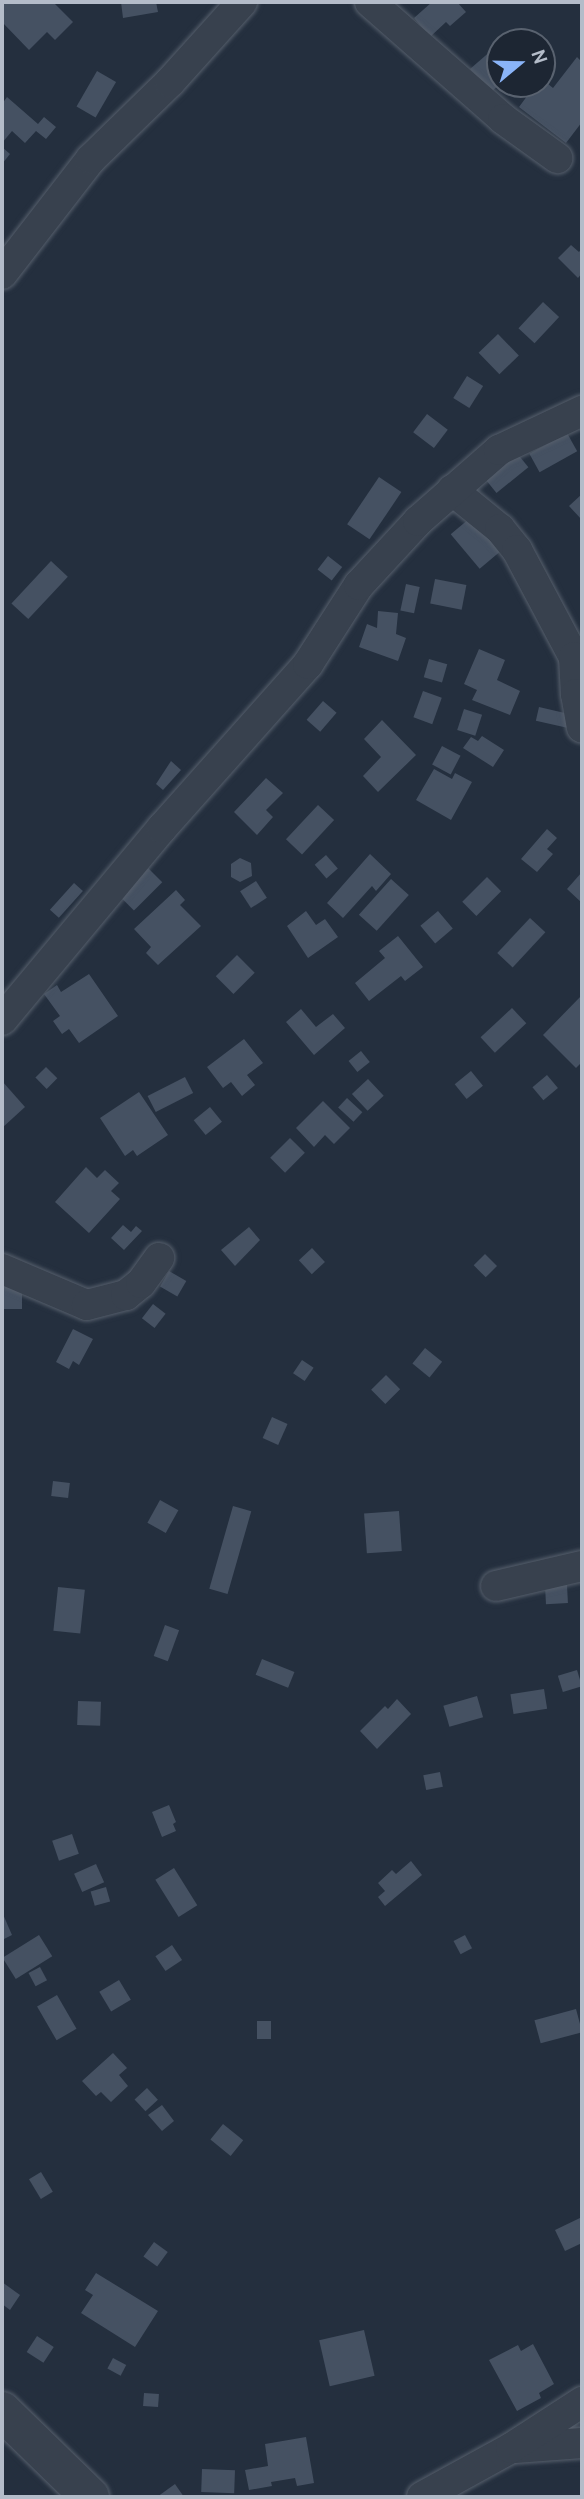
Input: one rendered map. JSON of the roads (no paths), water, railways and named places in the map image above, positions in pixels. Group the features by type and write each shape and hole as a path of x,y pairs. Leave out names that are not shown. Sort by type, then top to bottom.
{"street":[{"path":"2,274 91,159 170,82 242,2"},
{"path":"370,2 503,119 557,158"},
{"path":"2,1020 162,828 308,664 359,585 418,521 515,440 582,411"},
{"path":"452,491 500,530 517,550 574,657 576,694 582,727"},
{"path":"2,1269 87,1305 126,1295 141,1283 159,1258"},
{"path":"496,1586 582,1566"},
{"path":"422,2497 511,2448 582,2402"},
{"path":"2,2411 90,2497"},
{"path":"511,2448 582,2443"}]}
